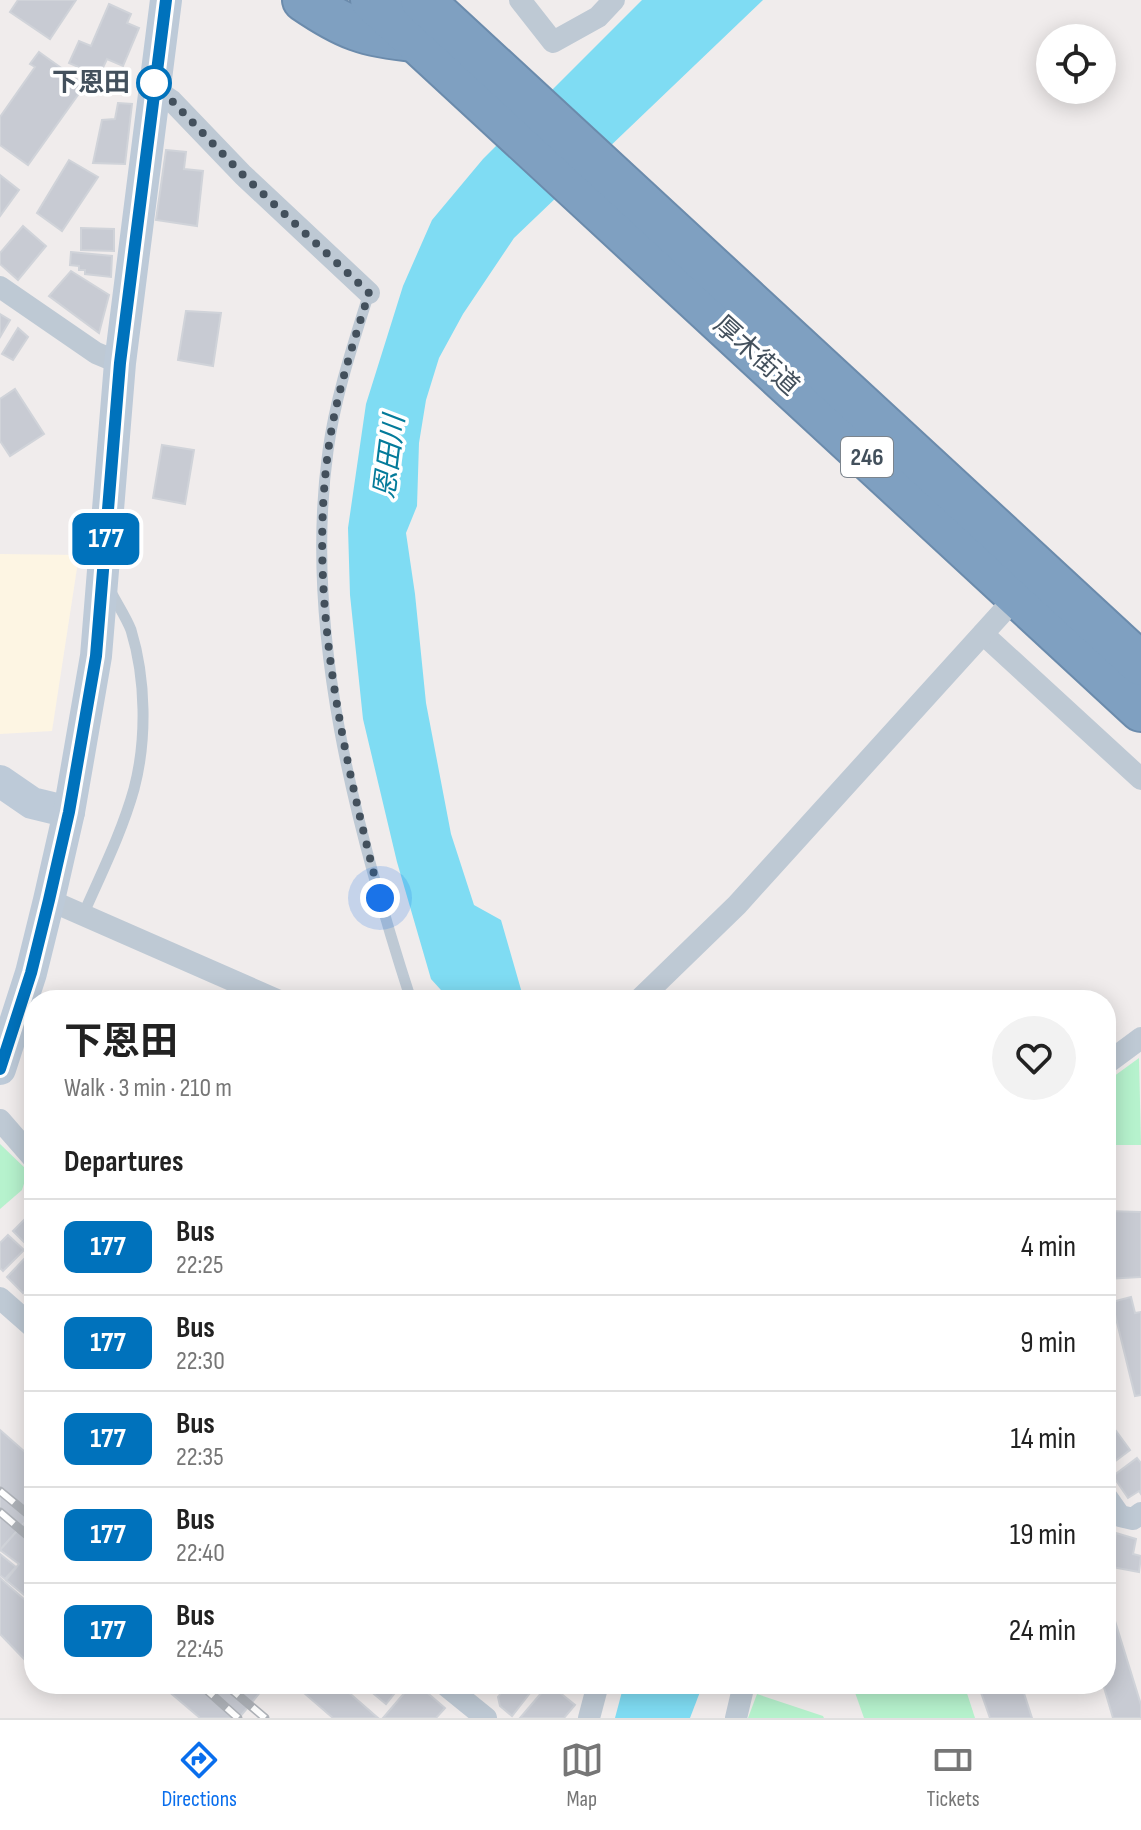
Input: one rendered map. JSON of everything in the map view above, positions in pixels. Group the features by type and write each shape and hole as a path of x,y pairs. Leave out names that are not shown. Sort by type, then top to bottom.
{"highway":[{"path":"304,0 357,31 382,38 415,40"},
{"name":"厚木街道","path":"372,0 415,40 503,97 1141,710"},
{"name":"厚木街道","path":"422,0 452,16 503,97"},
{"name":"厚木街道","path":"605,192 1141,664"}],"main road":[{"path":"26,990 69,812 96,656 120,363 166,0"},
{"path":"0,781 32,803 69,812"},
{"path":"1,1066 24,995"}],"street":[{"path":"520,0 553,42 576,32 598,17 614,0"},
{"path":"154,89 172,101 243,175 369,293"},
{"path":"0,287 96,353 120,363"},
{"path":"649,990 737,905 1018,595"},
{"path":"983,634 1141,779"},
{"path":"49,900 254,990"},
{"path":"1116,1057 1141,1038"},
{"path":"0,1120 24,1148"},
{"path":"0,1298 24,1319"},
{"path":"1116,1510 1120,1516 1133,1519 1141,1513"},
{"path":"456,1694 486,1718"},
{"path":"736,1718 742,1694"}],"lane":[{"path":"369,293 336,407 328,451 321,539 324,594 332,680 345,752 380,898 408,990"},
{"path":"83,915 135,787 142,718 140,674 130,628 104,580"}],"shaded area":[{"path":"0,554 79,555 52,731 0,734"}],"green space":[{"path":"1139,1058 1141,1145 1116,1145 1116,1075"},
{"path":"0,1144 24,1167 24,1184 22,1190 0,1209"},
{"path":"757,1694 823,1716 824,1718 748,1718"},
{"path":"856,1694 967,1694 975,1718 864,1718"}],"water":[{"name":"恩田川","path":"642,0 763,0 514,238 463,314 439,358 426,400 419,443 417,506 406,533 426,703 451,834 474,905 501,920 521,990 441,990 431,979 397,862 363,719 350,595 348,528 366,404 403,286 432,220 483,159"},
{"path":"621,1694 699,1694 690,1718 615,1718"}],"building":[{"path":"18,0 76,0 50,39 10,12"},
{"path":"109,4 131,14 127,23 139,28 123,66 107,59 99,76 69,63 79,41 91,46"},
{"path":"39,52 85,85 28,165 0,145 0,117 35,67 30,64"},
{"path":"118,103 132,104 125,164 93,163 102,120 115,119"},
{"path":"166,150 186,152 184,169 203,171 197,226 156,220"},
{"path":"69,160 98,177 62,231 37,213"},
{"path":"0,175 19,190 0,216"},
{"path":"23,226 46,246 18,280 0,264 0,253"},
{"path":"81,228 114,229 114,251 81,250"},
{"path":"71,252 112,256 111,277 85,274 79,266 70,265"},
{"path":"71,271 109,295 99,333 49,296"},
{"path":"186,311 221,313 213,366 178,360"},
{"path":"0,314 10,320 0,337"},
{"path":"18,328 28,337 13,360 2,354"},
{"path":"15,389 44,434 10,456 0,441 0,399"},
{"path":"162,445 194,450 185,504 153,498"},
{"path":"1116,1211 1141,1212 1141,1277 1116,1278"},
{"path":"24,1220 24,1242 13,1231"},
{"path":"8,1235 24,1250 3,1271 0,1268 0,1243"},
{"path":"24,1259 24,1292 7,1277"},
{"path":"1131,1297 1135,1313 1141,1312 1141,1395 1135,1396 1116,1318 1116,1301"},
{"path":"0,1430 24,1451 24,1523 0,1550"},
{"path":"1116,1431 1130,1450 1116,1460"},
{"path":"1137,1458 1141,1463 1141,1494 1139,1491 1128,1498 1116,1480 1116,1474"},
{"path":"24,1523 24,1595 6,1580 19,1564 0,1550"},
{"path":"1116,1533 1136,1539 1133,1554 1141,1556 1139,1572 1116,1568"},
{"path":"0,1554 16,1567 5,1579 0,1575"},
{"path":"0,1578 24,1599 24,1659 0,1634"},
{"path":"1116,1624 1141,1705 1141,1718 1113,1718 1106,1694 1116,1694"},
{"path":"172,1694 259,1694 239,1718 200,1718"},
{"path":"305,1694 350,1694 378,1718 333,1718"},
{"path":"374,1694 394,1694 386,1704"},
{"path":"403,1694 429,1694 445,1708 436,1718 383,1718"},
{"path":"500,1694 529,1694 512,1716 500,1706"},
{"path":"540,1694 561,1694 575,1705 564,1718 520,1718"},
{"path":"982,1694 1024,1694 1032,1718 990,1718"}],"railway":[{"path":"0,1491 24,1511"},
{"path":"0,1512 24,1532"},
{"path":"211,1694 238,1718"},
{"path":"237,1694 265,1718"}],"bus line":[{"name":"177","path":"26,990 69,812 96,656 120,363 166,0"},
{"name":"177","path":"0,1069 24,998"}],"place":[{"name":"下恩田","path":"154,83"}],"route":[{"path":"154,83 154,89 172,101 243,175 369,293 336,407 328,451 321,539 332,680 345,752 380,898"}]}
